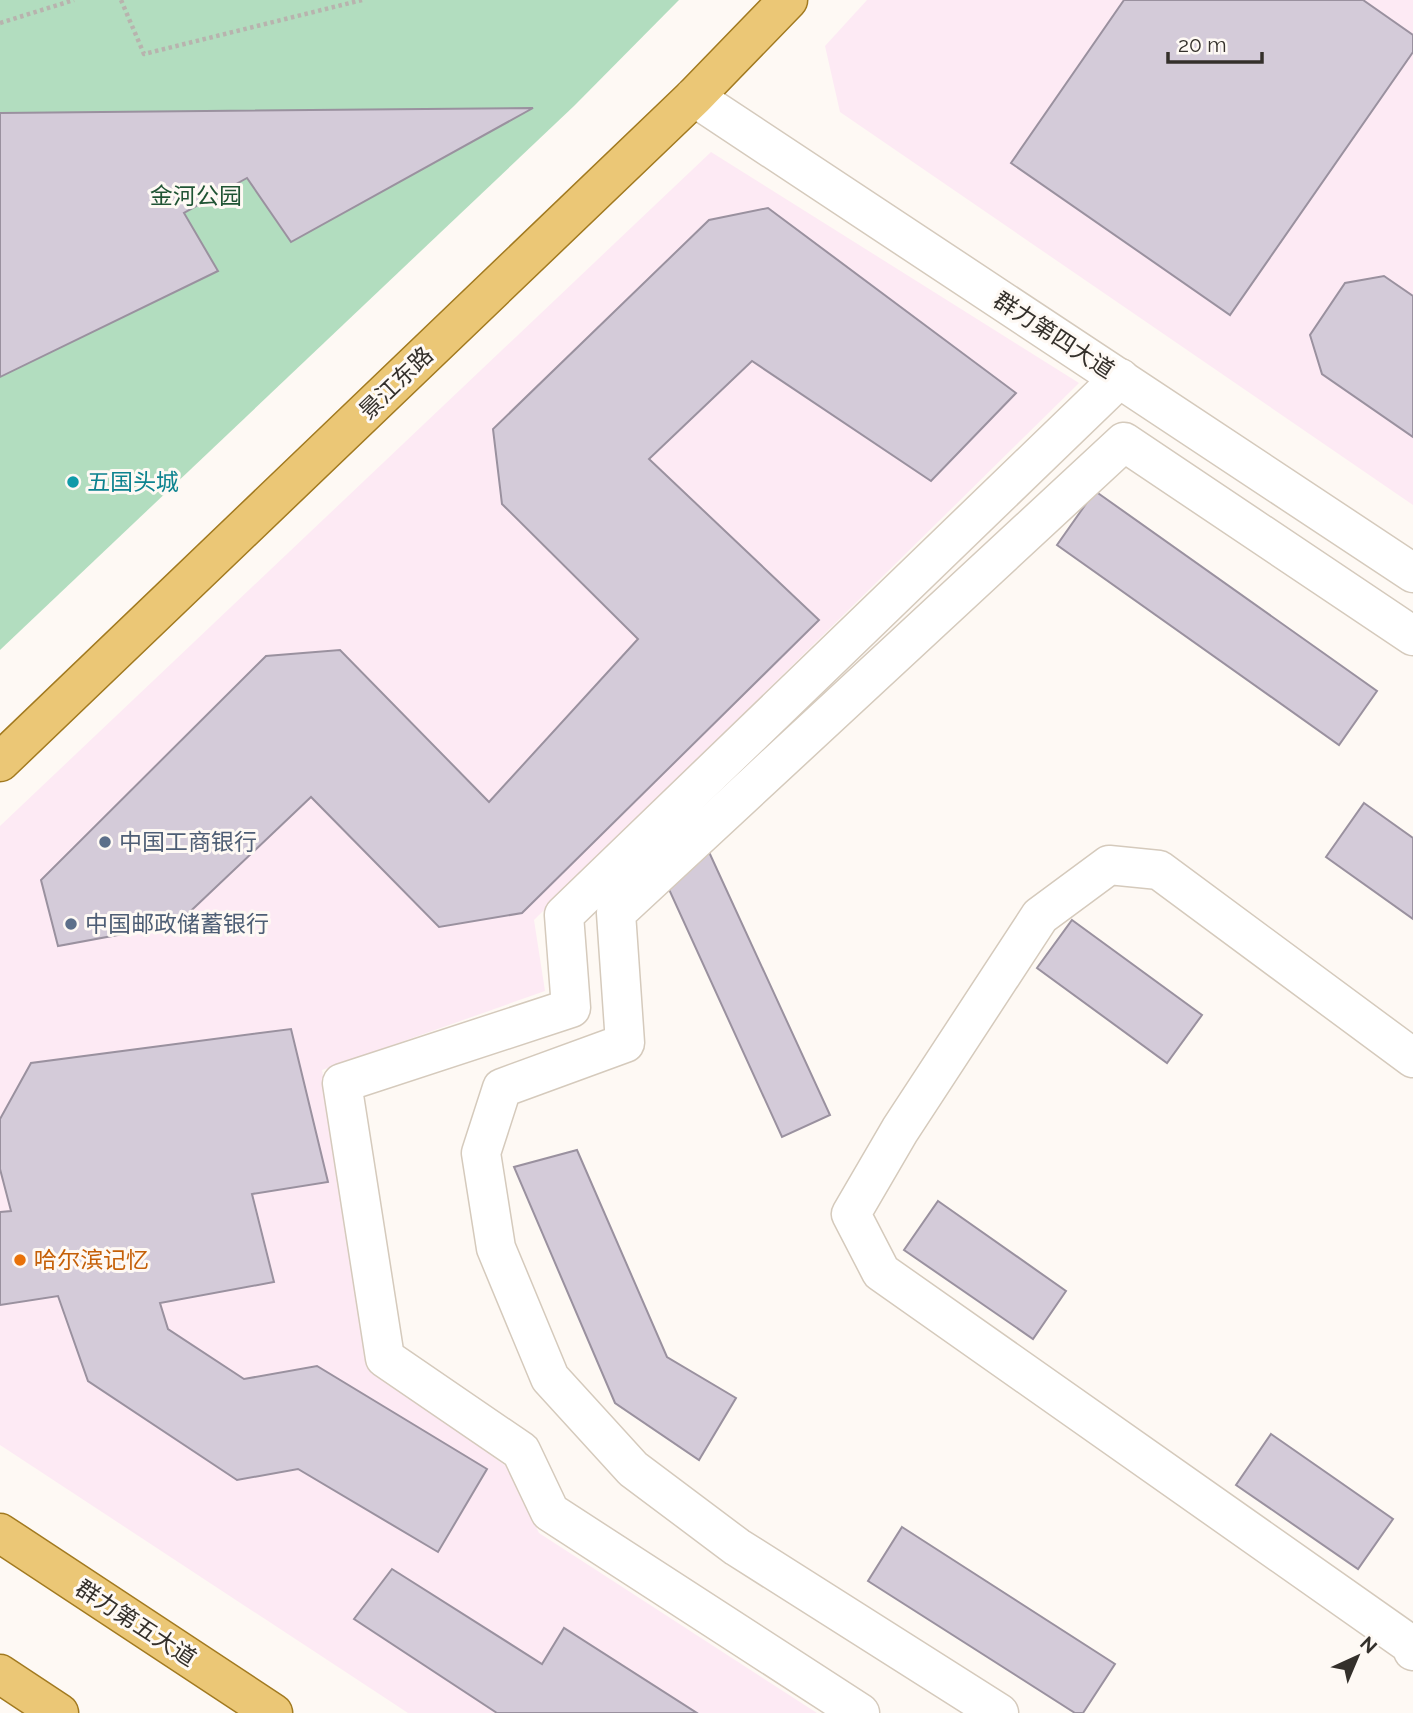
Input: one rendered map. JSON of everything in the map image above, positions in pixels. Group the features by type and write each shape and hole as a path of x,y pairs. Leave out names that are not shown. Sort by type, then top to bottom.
{"main road":[{"name":"景江东路","path":"0,762 694,97 788,0"},
{"name":"群力第五大道","path":"0,1533 273,1713"},
{"path":"0,1674 59,1713"}],"street":[{"name":"群力第四大道","path":"694,97 1413,573"},
{"path":"860,1713 550,1512 521,1451 385,1358 342,1083 571,1008 564,915 1119,378"},
{"path":"999,1713 737,1547 633,1469 551,1378 496,1248 481,1153 502,1088 625,1043 616,913 1124,442 1413,636"},
{"path":"1413,1058 1160,870 1109,865 1040,916 900,1130 851,1214 881,1272 1411,1645 1413,1651"}],"path":[{"path":"0,23 74,0"},
{"path":"121,0 144,54 362,0"}],"shaded area":[{"path":"867,0 1413,0 1413,505 840,112 825,46"},
{"path":"711,152 1079,383 534,920 545,991 322,1070 372,1369 506,1466 539,1533 817,1713 408,1713 0,1445 0,826"}],"green space":[{"name":"金河公园","path":"0,0 679,0 574,106 0,650"}],"building":[{"path":"1124,0 1363,0 1413,35 1413,52 1230,315 1011,163"},
{"path":"533,108 291,242 247,178 184,213 218,271 0,377 0,113"},
{"path":"768,208 1016,393 931,481 752,361 649,459 819,620 522,913 439,927 311,797 177,924 58,946 41,880 266,656 340,650 489,802 638,639 502,504 493,429 709,220"},
{"path":"1384,276 1413,296 1413,437 1322,374 1310,335 1345,283"},
{"path":"1095,491 1377,691 1339,745 1057,545"},
{"path":"1364,803 1413,838 1413,919 1326,857"},
{"path":"709,852 830,1115 782,1137 662,874"},
{"path":"1072,920 1202,1015 1167,1063 1037,968"},
{"path":"291,1029 328,1182 252,1194 274,1282 160,1303 168,1329 244,1379 317,1366 487,1469 438,1552 298,1469 237,1480 88,1381 58,1296 0,1305 0,1212 11,1211 0,1169 0,1119 31,1063"},
{"path":"577,1150 667,1357 736,1398 699,1460 615,1403 514,1167"},
{"path":"938,1201 1066,1291 1033,1339 904,1250"},
{"path":"1271,1434 1393,1519 1358,1569 1236,1485"},
{"path":"902,1527 1115,1664 1083,1713 1075,1713 868,1581"},
{"path":"392,1569 542,1664 564,1628 697,1713 497,1713 354,1619"}],"place":[{"name":"五国头城","path":"73,482"},
{"name":"中国工商银行","path":"105,842"},
{"name":"中国邮政储蓄银行","path":"71,924"},
{"name":"哈尔滨记忆","path":"20,1260"}]}
